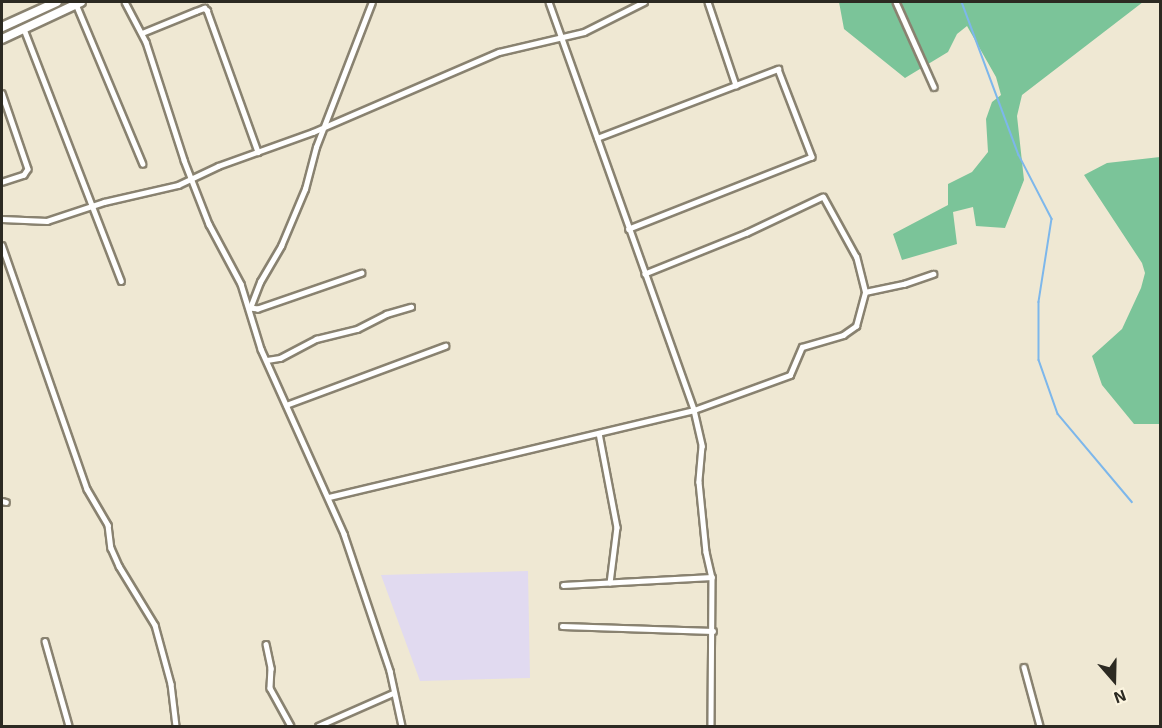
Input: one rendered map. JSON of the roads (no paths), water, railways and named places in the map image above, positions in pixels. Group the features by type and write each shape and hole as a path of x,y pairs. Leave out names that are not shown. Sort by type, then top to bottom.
{"highway":[{"path":"2,27 57,2"},
{"path":"2,39 79,3"}],"street":[{"path":"125,2 142,33 160,78 192,180 209,224 241,284 250,308 252,324 286,405 329,497 390,671 402,726"},
{"path":"250,308 260,282 281,246 305,189 316,147 326,126 343,71 372,2"},
{"path":"549,2 694,410 702,446 699,482 706,552 712,577 711,726"},
{"path":"2,219 47,221 92,206 192,180 218,166 326,126 499,52 562,39 603,23 644,2"},
{"path":"708,2 736,85"},
{"path":"896,2 933,87"},
{"path":"79,3 143,164"},
{"path":"142,33 196,11 207,10 258,152"},
{"path":"24,29 34,48 121,281"},
{"path":"597,138 778,69 812,157 629,229"},
{"path":"2,93 28,169 24,175 2,182"},
{"path":"329,497 694,410 790,375 802,347 843,335 856,326 865,292 856,257 824,197 747,233 645,274"},
{"path":"2,245 87,489 108,525 111,548 119,566 155,625 171,684 176,726"},
{"path":"250,308 258,309 363,273"},
{"path":"865,292 933,274"},
{"path":"267,360 280,358 316,339 357,330 386,315 411,307"},
{"path":"286,405 445,346"},
{"path":"598,433 616,527 610,583"},
{"path":"563,585 712,577"},
{"path":"562,626 713,631"},
{"path":"45,641 69,726"},
{"path":"266,644 271,668 270,688 291,726"},
{"path":"1024,667 1040,726"},
{"path":"318,726 393,693"}],"waterway":[{"path":"962,2 1019,155 1052,219 1039,302 1039,360 1058,414 1132,502"}]}
